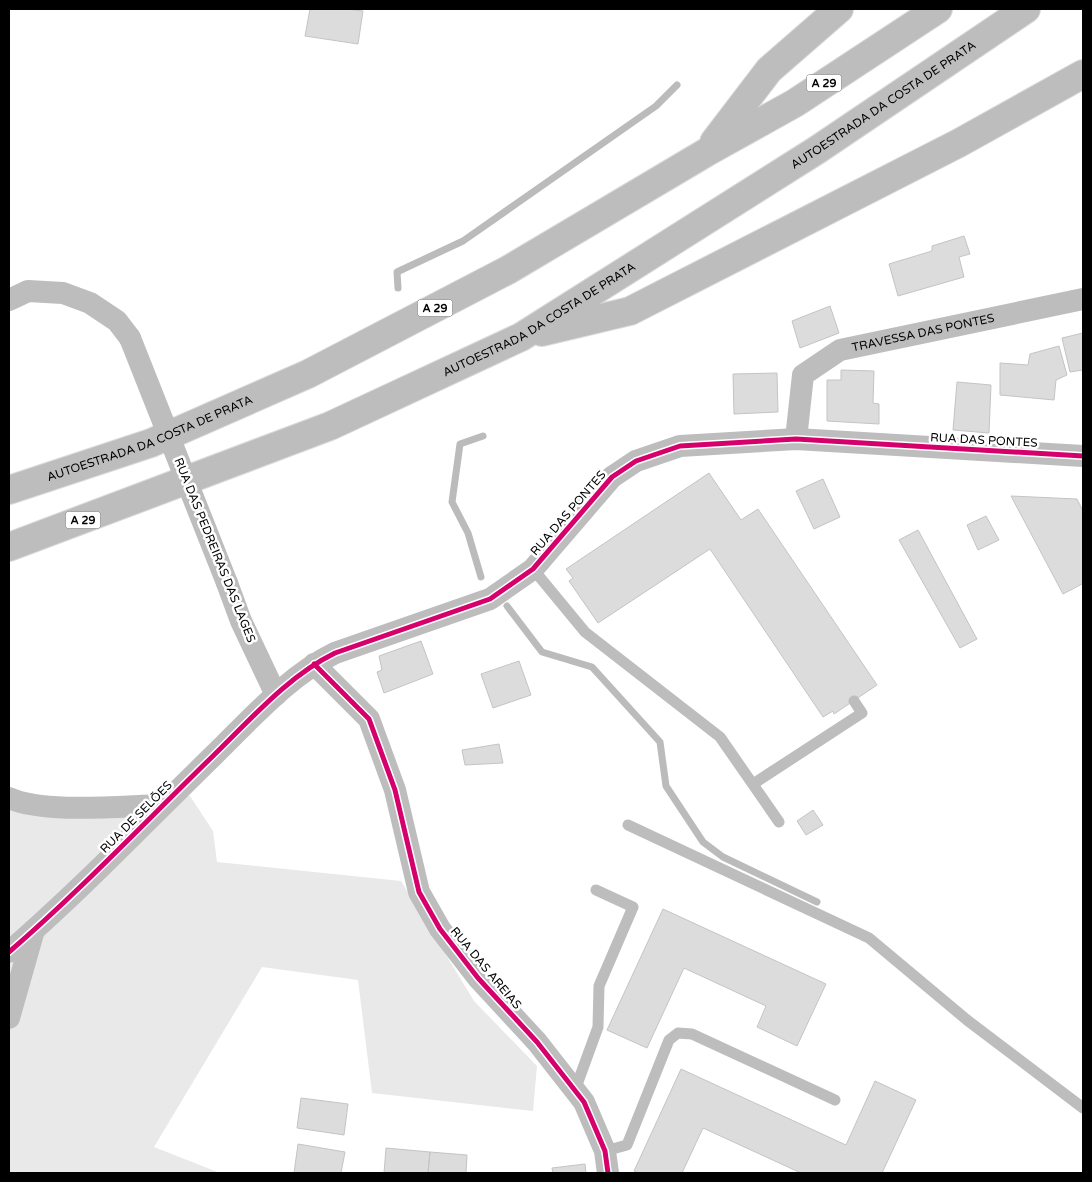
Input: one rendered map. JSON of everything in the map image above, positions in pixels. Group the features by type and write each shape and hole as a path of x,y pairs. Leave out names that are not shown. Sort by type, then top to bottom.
{"highway":[{"path":"707,152 769,70 838,9"},
{"name":"AUTOESTRADA DA COSTA DE PRATA","path":"9,490 151,443 308,374 508,270 707,152 795,103 938,9"},
{"name":"AUTOESTRADA DA COSTA DE PRATA","path":"9,547 330,426 521,337 817,150 1026,9"},
{"path":"521,337 630,311 959,143 1083,74"}],"street":[{"name":"RUA DAS PEDREIRAS DAS LAGES","path":"9,300 28,291 63,293 90,302 117,321 130,338 241,620 276,695"},
{"name":"TRAVESSA DAS PONTES","path":"796,439 803,376 840,350 1083,299"},
{"name":"RUA DAS PONTES","path":"276,695 314,664 335,653 490,599 533,569 612,477 636,461 680,446 796,439 1083,456"},
{"name":"RUA DAS AREIAS","path":"314,664 369,719 395,790 419,892 440,929 478,978 537,1042 575,1090 591,1115 606,1151 608,1173"},
{"name":"RUA DE SELÕES","path":"9,952 64,904 162,805 276,695"},
{"path":"9,798 20,803 68,807 162,805"},
{"path":"9,1018 34,930"}],"lane":[{"path":"533,569 584,632 720,736 779,822"},
{"path":"753,784 862,713 854,701"},
{"path":"628,825 869,938 967,1020 1083,1108"},
{"path":"575,1090 598,1027 599,986 633,907 596,890"},
{"path":"606,1151 627,1144 669,1040 678,1033 692,1034 835,1100"}],"shaded area":[{"path":"190,796 213,831 217,862 401,881 474,1001 537,1066 533,1111 372,1093 358,980 262,967 154,1147 220,1173 9,1173 9,803"}],"building":[{"path":"310,9 363,11 358,44 305,36"},
{"path":"964,236 970,254 959,257 964,277 898,296 889,264 932,251 932,246"},
{"path":"830,306 839,333 800,348 792,321"},
{"path":"1083,333 1083,370 1070,372 1062,338"},
{"path":"1059,346 1067,375 1056,380 1054,400 1000,395 1000,363 1028,365 1030,354"},
{"path":"841,370 874,371 873,403 879,404 879,424 827,421 827,380 841,380"},
{"path":"777,373 778,412 734,414 733,374"},
{"path":"957,382 991,385 989,433 953,430"},
{"path":"709,473 741,520 758,509 877,685 834,714 833,711 823,717 710,549 598,623 569,581 573,578 566,569"},
{"path":"823,479 840,517 814,529 796,491"},
{"path":"1011,496 1077,499 1083,511 1083,585 1063,594"},
{"path":"986,516 999,540 978,550 967,525"},
{"path":"918,530 977,639 960,648 899,540"},
{"path":"421,641 433,674 384,693 377,672 382,670 379,656"},
{"path":"519,661 531,695 493,708 481,674"},
{"path":"499,744 503,763 465,765 462,750"},
{"path":"813,810 823,825 806,835 797,821"},
{"path":"663,909 826,984 797,1046 757,1027 766,1006 684,968 647,1048 607,1030"},
{"path":"681,1069 846,1145 875,1081 916,1100 882,1173 801,1173 703,1128 682,1173 639,1173 634,1171"},
{"path":"301,1098 348,1104 344,1135 297,1128"},
{"path":"298,1144 345,1152 341,1173 294,1173"},
{"path":"386,1148 430,1152 428,1173 384,1173"},
{"path":"430,1152 467,1155 466,1173 428,1173"},
{"path":"585,1164 586,1173 553,1173 552,1168"}],"waterway":[{"path":"398,288 397,272 463,241 656,106 677,85"},
{"path":"481,577 468,533 452,502 460,444 483,436"},
{"path":"507,606 542,652 592,667 660,742 666,786 703,842 723,857 817,902"}],"cycle path":[{"path":"9,952 88,880 256,713 301,674 335,653 490,599 533,569 612,477 636,461 680,446 796,439 1083,456"},
{"path":"314,664 369,719 395,790 419,892 440,929 478,978 537,1042 584,1102 605,1151 608,1173"}]}
